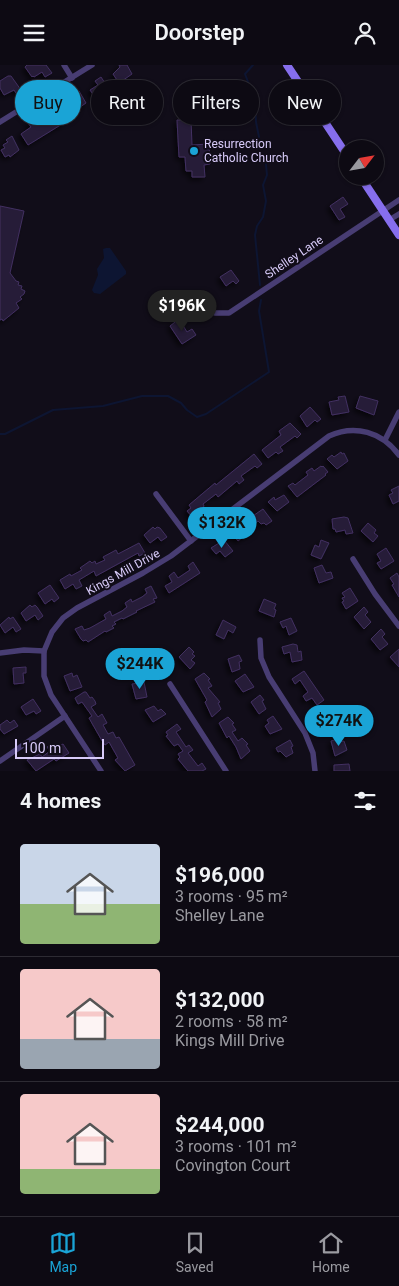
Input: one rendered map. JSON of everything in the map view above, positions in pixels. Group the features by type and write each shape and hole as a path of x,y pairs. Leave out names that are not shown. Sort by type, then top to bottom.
{"street":[{"path":"64,65 72,78"},
{"path":"0,122 92,65"},
{"path":"287,65 339,143"},
{"path":"366,185 399,235"},
{"name":"Shelley Lane","path":"215,313 229,313 399,200"},
{"path":"389,220 399,214"},
{"path":"399,411 385,440 399,455"},
{"name":"Kings Mill Drive","path":"101,771 51,695 46,684 43,667 44,651 52,632 68,614 152,568 191,541 329,436 343,431 358,430 372,433 385,440"},
{"path":"156,494 191,541"},
{"path":"353,559 375,594 399,626"},
{"path":"260,639 261,658 269,677 305,733 313,753 315,771"},
{"path":"0,653 24,650 44,651"},
{"path":"170,684 226,771"},
{"path":"0,761 65,716"}],"water":[{"path":"110,248 126,271 126,274 100,294 94,293 92,290 98,275 97,269 104,258 103,249"}],"building":[{"path":"27,65 46,65 52,73 45,77 42,72 32,77 25,67"},
{"path":"119,65 127,65 132,74 123,80 117,80 113,74 120,67"},
{"path":"11,76 15,82 15,92 14,90 4,95 0,88 0,81"},
{"path":"81,94 86,103 81,106"},
{"path":"30,125 60,125 28,145 21,134 31,127"},
{"name":"Resurrection Catholic Church","path":"177,125 191,125 192,145 209,144 210,164 204,165 205,177 192,177 192,171 186,171 185,157 179,157"},
{"path":"12,136 19,150 10,157 9,155 5,157 1,150 5,148 3,145 8,142 6,140"},
{"path":"343,197 348,204 340,209 345,217 339,220 330,206"},
{"path":"0,206 24,211 10,273 19,282 18,285 22,286 21,289 25,291 20,297 22,299 16,303 19,308 3,321 2,319 0,320"},
{"path":"231,270 239,281 236,284 233,281 226,286 220,277"},
{"path":"179,319 187,332 192,329 196,335 182,344 170,326"},
{"path":"345,396 349,412 332,415 329,402 339,400 338,397"},
{"path":"360,396 378,401 374,415 356,408"},
{"path":"310,407 321,419 317,422 315,420 307,427 300,416"},
{"path":"290,423 301,434 280,447 283,451 278,454 276,452 268,458 262,450 281,435 279,431"},
{"path":"341,452 342,454 344,453 348,461 337,469 327,459"},
{"path":"254,454 262,464 257,468 255,466 241,476 244,480 239,484 237,481 218,497 216,494 203,504 202,509 193,518 187,511 191,508 189,505"},
{"path":"321,466 328,472 326,475 297,497 288,486 293,483 295,485 308,475 306,472 312,468 314,471"},
{"path":"399,486 399,501 393,504 389,495 393,493 391,490"},
{"path":"284,495 289,502 277,511 268,502 274,497 275,500"},
{"path":"263,509 272,521 266,525 258,521 238,541 233,537 229,531 234,527 235,529 239,528"},
{"path":"348,518 353,533 346,534 345,530 336,532 333,529 332,519"},
{"path":"368,523 376,530 374,533 378,536 373,542 361,531"},
{"path":"153,527 155,529 157,527 160,528 167,537 161,541 158,537 150,543 144,535"},
{"path":"224,540 233,551 225,557 220,551 216,554 211,548"},
{"path":"321,540 329,543 321,559 311,555 315,545 319,547"},
{"path":"139,543 145,553 139,556 138,553 96,576 94,571 79,580 82,586 76,589 73,584 65,589 60,580 82,570 80,568 90,561 92,563 95,561 96,564 105,560 103,557 116,550 118,554"},
{"path":"386,548 394,561 381,569 377,563 381,561 377,554"},
{"path":"193,562 200,573 169,593 165,586 172,582 169,576 174,572 178,578 190,570 188,566"},
{"path":"322,565 326,573 331,572 333,578 319,583 314,568"},
{"path":"397,573 399,577 399,597 390,578"},
{"path":"50,585 59,598 54,602 52,599 45,604 38,593"},
{"path":"151,586 157,598 153,599 155,602 114,622 116,624 112,626 114,628 105,631 88,642 81,639 75,629 82,626 84,630 90,628 106,619 104,615 110,611 112,616 122,611 127,607 125,603 131,599 132,602 142,597 147,593 145,589"},
{"path":"350,588 358,601 346,609 342,602 344,601 342,598 345,597 342,593"},
{"path":"264,599 276,604 274,617 259,611"},
{"path":"30,605 32,607 35,605 43,616 38,620 35,615 26,621 21,613"},
{"path":"364,607 368,612 365,615 371,622 364,629 354,617"},
{"path":"9,617 10,619 13,617 21,629 16,632 13,627 5,633 0,625"},
{"path":"291,618 297,631 289,635 286,626 283,628 280,622"},
{"path":"223,620 236,627 233,633 228,630 224,639 216,635"},
{"path":"381,629 385,634 382,637 388,644 380,650 371,639"},
{"path":"293,644 297,645 298,652 301,651 302,660 292,662 290,652 284,654 282,647"},
{"path":"189,647 195,656 191,660 195,663 190,669 179,657"},
{"path":"399,649 399,667 390,657"},
{"path":"165,650 165,659 152,661 150,652"},
{"path":"239,655 242,661 239,662 240,669 232,672 228,659"},
{"path":"26,667 26,673 23,673 24,683 14,684 13,668"},
{"path":"304,671 324,700 317,705 312,698 306,701 303,696 308,692 300,680 295,684 292,679"},
{"path":"72,673 73,677 77,675 82,687 70,691 64,676"},
{"path":"204,673 210,679 208,680 212,686 208,688 220,702 218,703 221,709 212,717 205,702 207,700 195,679"},
{"path":"245,674 254,687 243,692 235,681"},
{"path":"144,682 147,697 136,699 132,684"},
{"path":"84,692 95,701 96,704 91,707 98,717 102,714 107,723 103,725 108,734 113,732 116,738 119,737 135,765 125,771 115,760 118,758 109,742 105,745 89,718 92,716 82,702 78,704 75,698"},
{"path":"260,695 264,700 262,701 266,709 259,714 251,702"},
{"path":"33,699 41,711 36,714 34,711 26,715 21,707"},
{"path":"154,706 158,711 161,709 166,714 153,722 145,710"},
{"path":"330,711 338,723 328,729 324,722 322,724 318,718"},
{"path":"273,716 282,729 270,734 265,726 269,723 267,720"},
{"path":"228,717 234,723 232,724 236,730 232,732 238,741 242,738 248,744 246,745 250,751 241,759 236,747 229,736 227,738 219,723"},
{"path":"7,720 10,723 14,720 18,726 4,734 0,729 0,725"},
{"path":"177,724 181,729 176,732 186,747 189,745 193,750 188,753 198,766 202,763 206,769 202,771 188,771 178,759 180,757 178,754 183,751 178,744 174,746 166,736 168,735 166,732"},
{"path":"338,739 339,742 344,741 347,750 335,756 331,741"},
{"path":"290,740 293,746 291,747 293,753 286,757 280,751 278,752 276,748"},
{"path":"52,744 55,748 63,744 69,753 56,761 54,759 36,771 27,760 40,754 42,757 50,751 47,747"},
{"path":"349,764 350,771 334,771 334,765"}],"waterway":[{"path":"253,65 245,74 255,100 259,137"},
{"path":"260,285 255,235 257,226 263,217 266,201 263,185 267,175 265,155"},
{"path":"0,434 5,434 53,410 103,406 142,396 168,396 181,403 197,417 206,414 269,372 259,311 261,300"}],"place":[{"name":"Resurrection Catholic Church","path":"194,151"}]}
